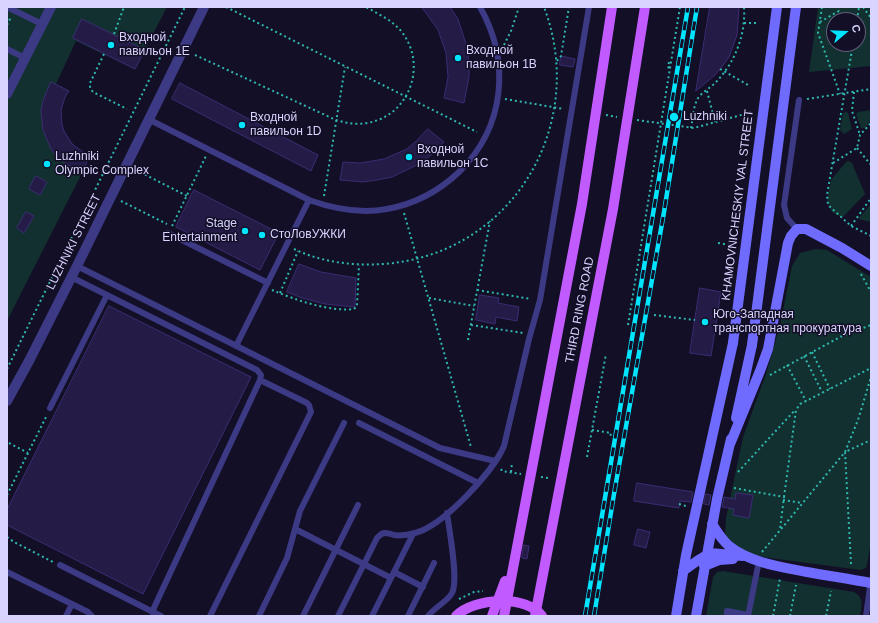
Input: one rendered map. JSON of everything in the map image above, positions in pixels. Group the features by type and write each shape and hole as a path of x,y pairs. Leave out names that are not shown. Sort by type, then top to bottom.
{"main road":[{"name":"THIRD RING ROAD","path":"504,616 582,204 612,7"},
{"name":"THIRD RING ROAD","path":"535,616 613,209 645,7"},
{"name":"KHAMOVNICHESKIY VAL STREET","path":"676,616 683,572 733,343 777,7"},
{"path":"696,616 712,524 752,345 796,7"},
{"path":"730,444 768,349 790,236 797,229 806,229 842,248 871,266"},
{"path":"712,524 718,534 729,546 747,556"},
{"path":"492,616 518,539"},
{"path":"683,572 707,555 715,553 760,557 782,567 871,583"},
{"path":"704,566 719,560 760,557"},
{"path":"456,616 473,606 485,602 506,601 522,603 539,611 542,616"}],"street":[{"path":"7,94 50,7"},
{"name":"LUZHNIKI STREET","path":"7,401 77,266 204,7"}],"lane":[{"path":"7,7 42,24"},
{"path":"148,119 309,200 343,209 363,211 402,206 426,196 447,183 469,162 485,137 495,112 498,98 498,56 488,22 480,7"},
{"path":"338,616 377,538 381,534 388,533 405,535 413,534 432,526 478,483 495,461 504,446 530,334 540,300 589,7"},
{"path":"7,49 25,58"},
{"path":"797,229 787,218 784,205 800,100"},
{"path":"236,346 309,200"},
{"path":"168,233 266,285"},
{"path":"77,266 440,448 495,461"},
{"path":"71,277 257,370 260,375 260,380 152,612"},
{"path":"50,408 107,295"},
{"path":"210,616 311,412 307,403 260,380"},
{"path":"259,616 284,566 302,506 344,422"},
{"path":"359,423 478,483"},
{"path":"302,616 358,505"},
{"path":"428,616 438,605 449,597 455,586 447,513"},
{"path":"295,529 364,564 423,587"},
{"path":"372,616 413,534"},
{"path":"727,616 727,612 748,615 760,557"},
{"path":"408,616 434,563"},
{"path":"60,565 161,616"},
{"path":"7,572 88,612 92,616"},
{"path":"866,616 871,580"},
{"path":"66,616 72,604"}],"path":[{"path":"114,34 124,7"},
{"path":"7,369 185,7"},
{"path":"226,7 485,137"},
{"path":"195,55 336,120 355,124 366,124 376,121 395,110 406,97 412,82 414,60 409,44 401,30 393,22 366,7"},
{"path":"498,56 519,7"},
{"path":"286,246 332,261 359,265 390,264 418,259 438,252 454,245 490,221 510,202 531,173 546,141 555,107 557,92 557,61 552,31 544,7"},
{"path":"557,61 561,56 569,7"},
{"path":"628,325 680,7"},
{"path":"691,128 696,102 700,95 707,91 725,72 737,48 744,23 744,7"},
{"path":"822,7 818,33 840,94"},
{"path":"863,7 871,18"},
{"path":"820,22 826,19"},
{"path":"744,23 758,23"},
{"path":"852,52 827,195 828,205 852,226 871,236"},
{"path":"104,54 90,83 90,88 93,92 127,109"},
{"path":"669,62 668,68 670,68"},
{"path":"322,204 345,67"},
{"path":"720,69 750,86"},
{"path":"800,100 871,89"},
{"path":"707,91 715,122"},
{"path":"854,92 852,111 860,136"},
{"path":"498,98 572,110"},
{"path":"635,120 691,128 754,112"},
{"path":"605,115 620,117"},
{"path":"833,163 857,148 860,136 871,123"},
{"path":"857,148 871,165"},
{"path":"120,200 171,226 209,150"},
{"path":"135,170 187,196"},
{"path":"852,226 871,198"},
{"path":"402,206 474,456"},
{"path":"468,340 490,221"},
{"path":"718,243 730,245"},
{"path":"280,293 298,251"},
{"path":"266,285 280,293 317,305 337,309 354,310 357,306 359,265"},
{"path":"861,274 871,292"},
{"path":"477,290 540,300"},
{"path":"429,298 474,306"},
{"path":"654,315 695,320"},
{"path":"471,324 530,334"},
{"path":"769,375 842,336 871,325"},
{"path":"812,352 830,389"},
{"path":"587,457 606,354"},
{"path":"804,356 822,392"},
{"path":"787,365 806,400"},
{"path":"738,472 800,404 871,368"},
{"path":"760,557 802,503 845,452 858,420 871,377"},
{"path":"7,495 50,408"},
{"path":"780,531 783,499 796,410"},
{"path":"592,430 611,433 610,438"},
{"path":"845,452 871,440"},
{"path":"9,443 28,453"},
{"path":"845,452 851,564"},
{"path":"511,472 512,463"},
{"path":"734,488 802,503"},
{"path":"679,504 686,506"},
{"path":"7,537 60,565"},
{"path":"773,616 782,567"},
{"path":"790,616 796,585"},
{"path":"826,616 831,591"}],"green space":[{"name":"Luzhniki Olympic Complex","path":"7,7 167,7 135,69 76,41 56,84 69,91 64,101 62,110 61,120 63,128 73,144 80,150 90,155 7,321"},
{"path":"818,7 871,7 871,66 809,72"},
{"path":"871,110 871,120 865,128 861,128 856,114 858,112"},
{"path":"843,113 848,113 852,129 844,134 840,130"},
{"path":"849,161 852,163 865,194 843,217 841,217 832,212 828,202 828,195 831,180 846,162"},
{"path":"871,204 871,222 858,219"},
{"path":"815,249 827,250 871,277 871,542 866,568 861,570 762,557 747,553 733,545 725,534 726,518 743,437 766,374 780,325 792,266 800,253"},
{"path":"723,571 854,592 861,599 862,605 860,616 706,616 713,577 717,572"}],"building":[{"name":"Входной павильон 1B","path":"422,7 450,7 458,19 467,47 469,62 469,77 464,103 444,98 448,77 446,53 438,30"},
{"path":"710,7 739,7 737,35 729,57 722,67 696,91"},
{"name":"Входной павильон 1E","path":"82,19 145,50 135,69 73,38"},
{"path":"561,56 575,59 573,67 560,65"},
{"path":"51,82 69,91 65,97 61,110 62,125 72,144 90,155 82,173 57,157 51,149 43,130 41,111 43,101"},
{"name":"Входной павильон 1D","path":"180,83 318,155 311,171 172,99"},
{"name":"Входной павильон 1C","path":"428,129 444,142 419,164 392,177 363,182 340,180 343,162 360,163 384,159 407,149"},
{"path":"36,176 47,182 40,195 29,189"},
{"path":"194,190 279,233 260,270 176,227"},
{"path":"26,212 34,216 24,233 17,228"},
{"path":"299,264 321,272 356,278 355,307 325,304 302,298 287,292"},
{"name":"Юго-Западная транспортная прокуратура","path":"700,288 721,292 711,356 690,353"},
{"path":"480,295 499,298 498,303 519,307 517,321 496,317 495,324 476,320"},
{"path":"109,306 251,377 143,594 7,525 7,510"},
{"path":"637,483 693,492 691,502 680,501 679,508 634,501"},
{"path":"736,493 753,495 749,518 733,515 734,509 722,507 724,497 735,499"},
{"path":"706,494 711,495 709,505 704,504"},
{"path":"638,529 650,532 646,548 634,545"},
{"path":"524,545 529,546 527,559 522,558"}],"railway":[{"path":"585,616 688,7"},
{"path":"594,616 664,212 697,7"}],"place":[{"name":"Входной павильон 1E","path":"111,45"},
{"name":"Входной павильон 1B","path":"458,58"},
{"name":"Luzhniki","path":"674,117"},
{"name":"Входной павильон 1D","path":"242,125"},
{"name":"Входной павильон 1C","path":"409,157"},
{"name":"Luzhniki Olympic Complex","path":"47,164"},
{"name":"Stage Entertainment","path":"245,231"},
{"name":"СтоЛовУЖКИ","path":"262,235"},
{"name":"Юго-Западная транспортная прокуратура","path":"705,322"}]}
